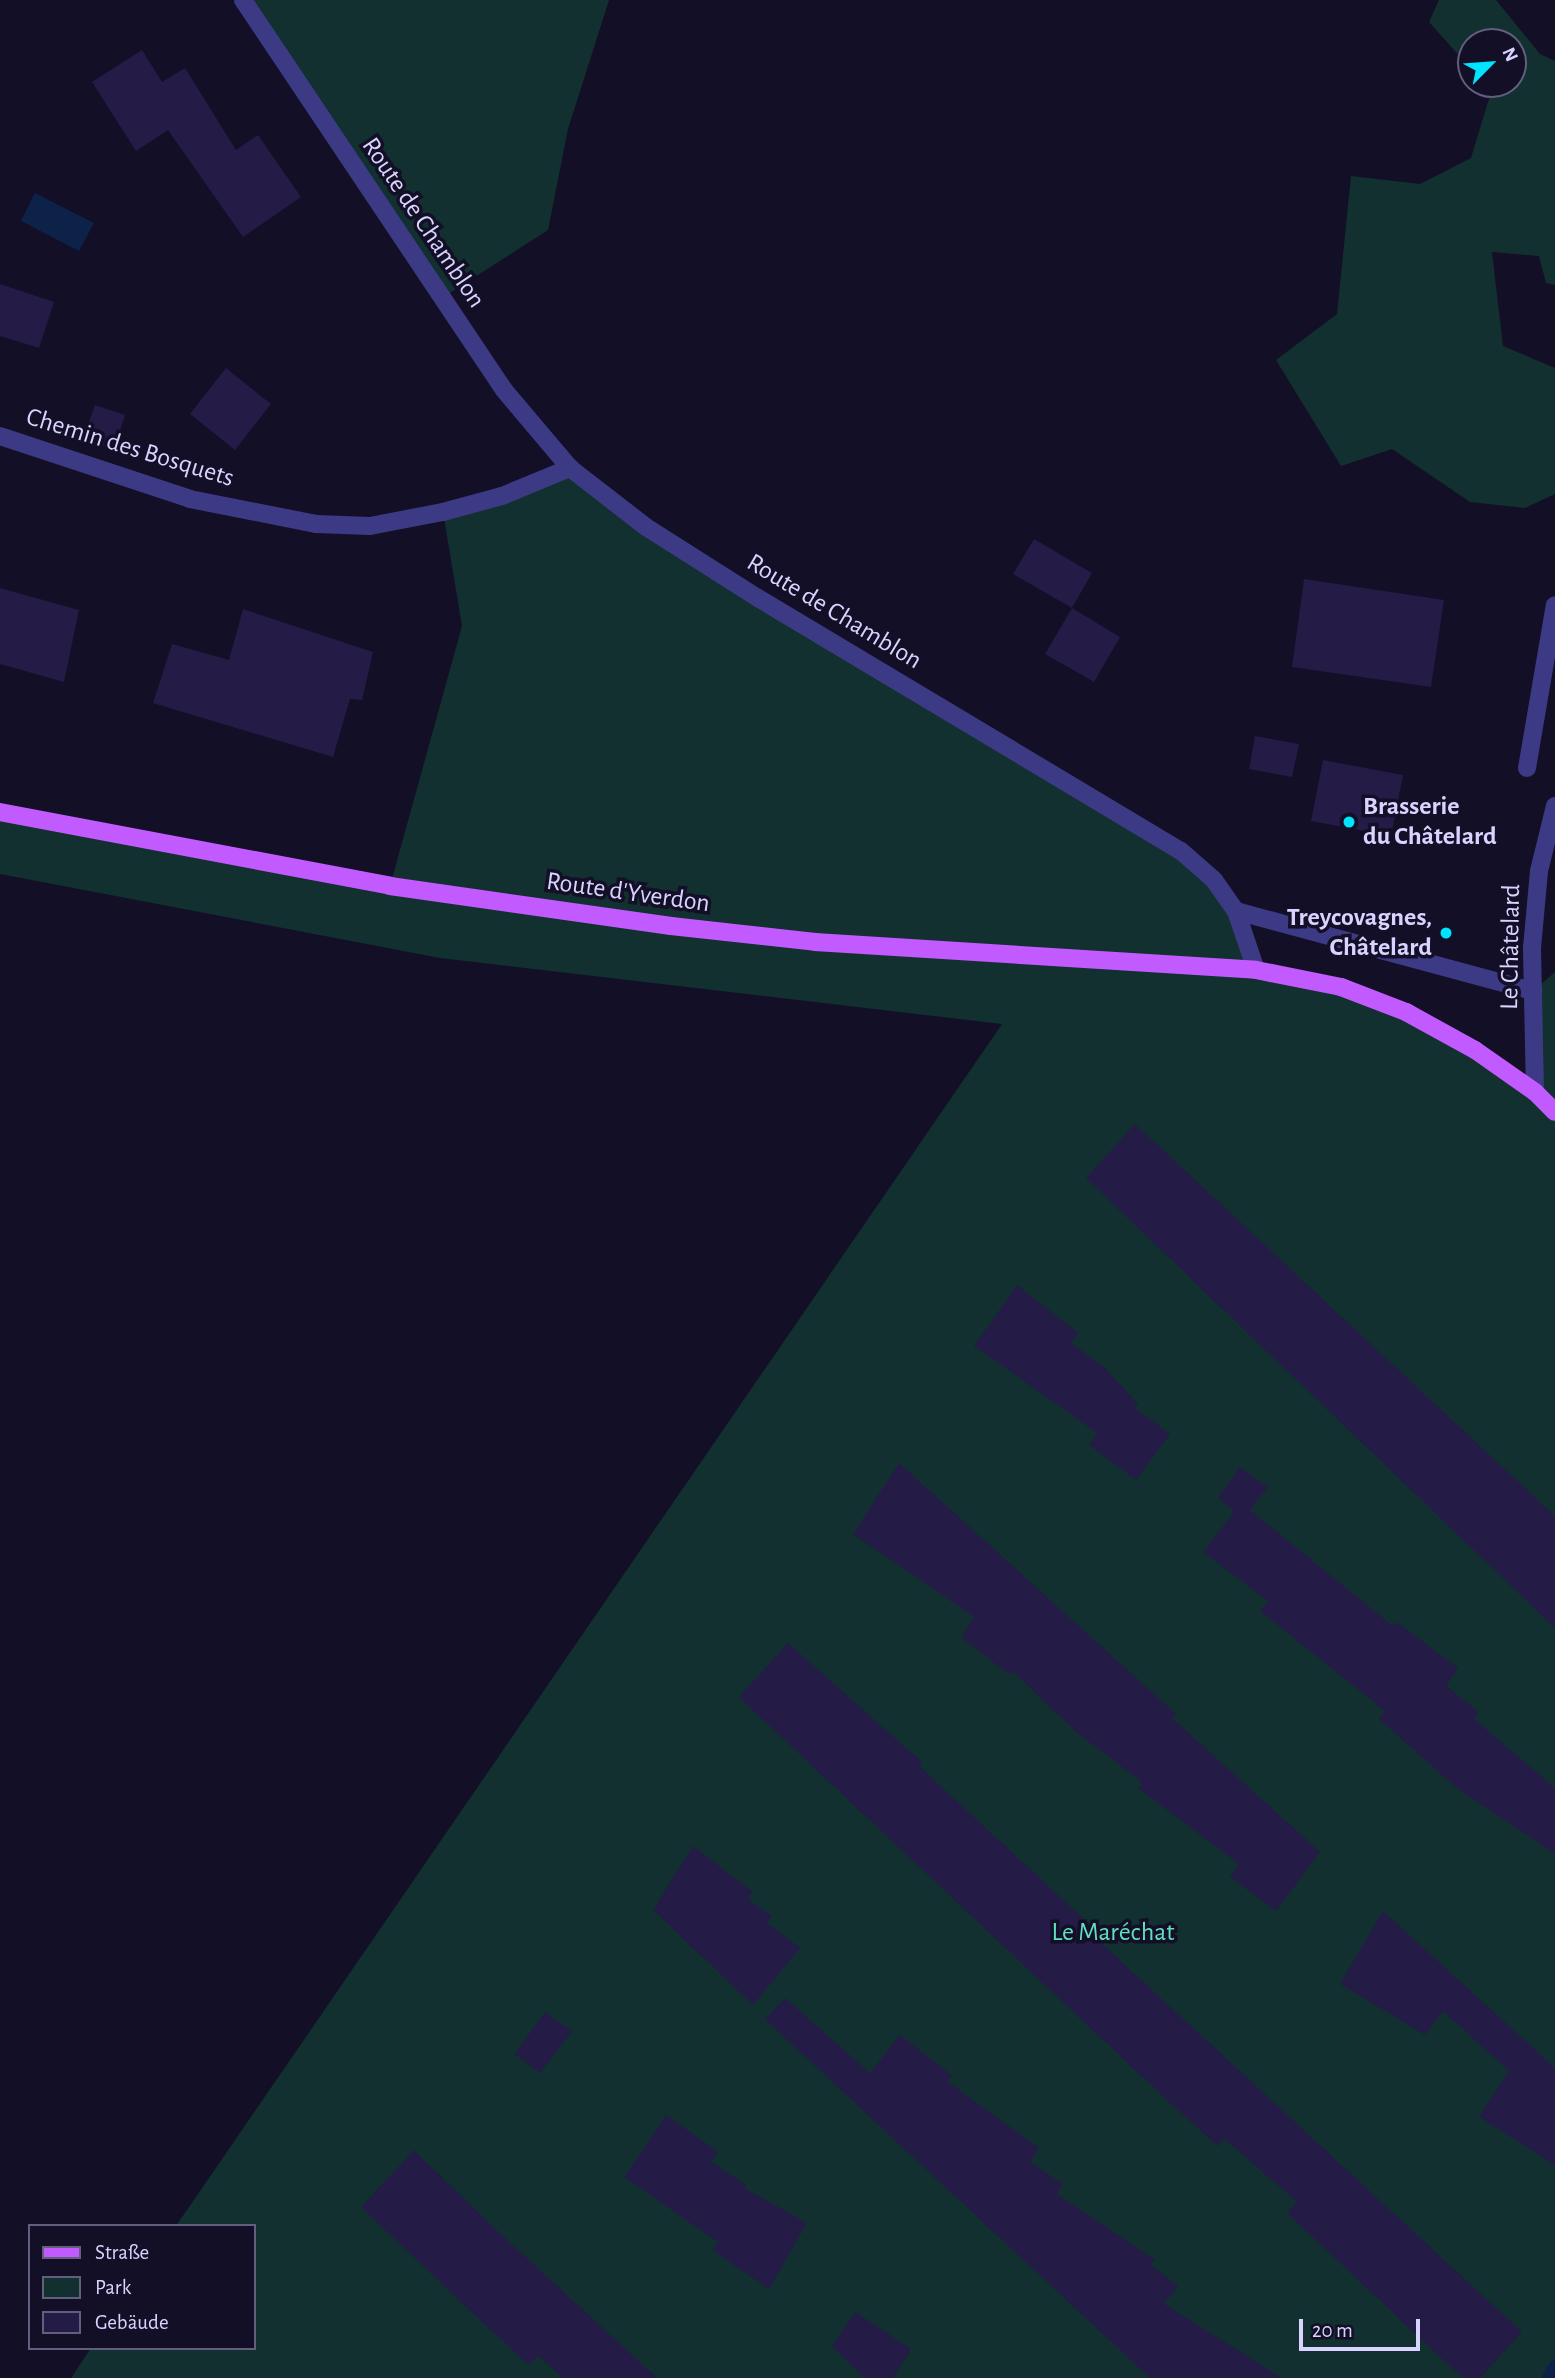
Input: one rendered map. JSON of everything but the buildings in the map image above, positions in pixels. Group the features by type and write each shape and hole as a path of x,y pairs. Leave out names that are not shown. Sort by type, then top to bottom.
{"main road":[{"name":"Route d'Yverdon","path":"0,812 390,886 671,926 815,942 1256,970"},
{"path":"1256,970 1340,987 1406,1012 1475,1050 1535,1092 1555,1112"}],"street":[{"name":"Route de Chamblon","path":"243,0 504,390 570,468 646,527 758,598 1181,850 1214,880 1236,911 1256,970"},
{"name":"Chemin des Bosquets","path":"0,436 190,499 316,524 370,526 443,512 502,496 570,468"},
{"path":"1527,768 1555,605"},
{"name":"Le Châtelard","path":"1535,1092 1533,990 1539,871 1555,806"},
{"path":"1236,911 1533,990"}],"green space":[{"path":"243,0 609,0 568,129 548,230 442,298"},
{"path":"1439,0 1496,0 1519,28 1457,28 1457,53 1429,22"},
{"path":"1527,38 1540,54 1555,61 1555,285 1546,283 1539,256 1492,252 1503,346 1555,368 1555,494 1525,508 1470,502 1392,449 1341,466 1276,360 1337,314 1351,176 1420,184 1471,158 1489,98 1527,98"},
{"name":"Le Maréchat","path":"570,468 1214,880 1256,970 1406,1012 1534,1091 1533,991 1555,972 1555,2378 71,2378 90,2350 256,2350 256,2224 177,2224 1002,1024 440,958 0,874 0,812 390,886 462,626 443,512"}],"water":[{"path":"35,193 94,223 79,251 21,221"}],"waterway":[{"path":"1548,2378 1555,2366"}],"place":[{"name":"Brasserie du Châtelard","path":"1349,822"},
{"name":"Treycovagnes, Châtelard","path":"1446,933"}]}
